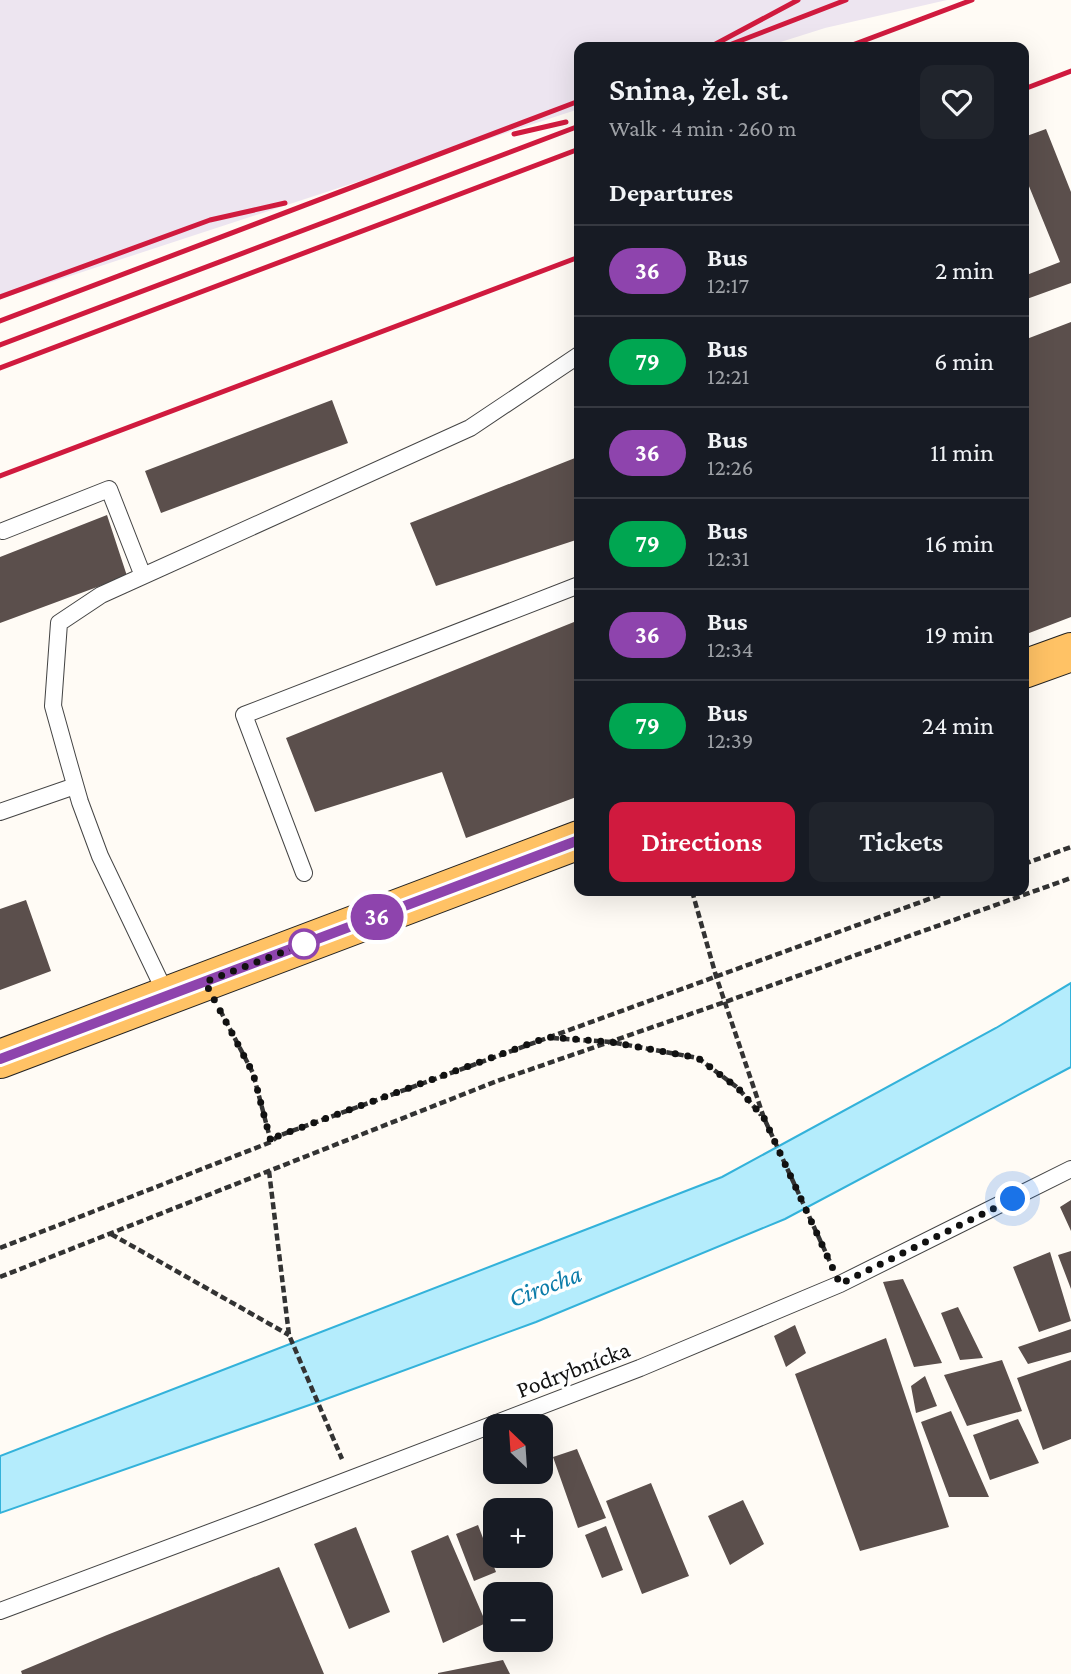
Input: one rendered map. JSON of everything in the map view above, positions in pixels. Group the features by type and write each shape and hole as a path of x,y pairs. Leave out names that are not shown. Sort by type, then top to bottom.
{"main road":[{"path":"1029,668 1071,652"},
{"path":"0,1059 574,842"}],"lane":[{"path":"167,996 100,856 75,786 53,706 59,623 101,595 470,428 574,358"},
{"path":"3,531 109,489 144,576"},
{"path":"304,873 244,715 574,587"},
{"path":"0,812 75,786"},
{"name":"Podrybnícka","path":"0,1611 640,1368 840,1284 1071,1169"}],"path":[{"path":"1029,862 1071,847"},
{"path":"1029,893 1071,878"},
{"path":"693,896 716,976 764,1118 840,1284"},
{"path":"0,1248 271,1142 278,1136 937,896"},
{"path":"0,1277 497,1081 1021,896"},
{"path":"205,982 253,1073 271,1142"},
{"path":"548,1037 611,1042 698,1058 738,1088 764,1118"},
{"path":"269,1171 289,1336 351,1479"},
{"path":"110,1233 289,1336"}],"shaded area":[{"path":"0,0 947,0 825,28 781,42 574,42 574,111 0,299"}],"water":[{"name":"Cirocha","path":"1071,983 1071,1067 785,1219 536,1322 318,1402 0,1513 0,1456 722,1177 996,1028"}],"building":[{"path":"1046,129 1071,192 1071,283 1029,298 1029,274 1060,262 1029,186 1029,135"},
{"path":"1071,322 1071,617 1029,633 1029,338"},
{"path":"332,400 348,443 161,513 145,471"},
{"path":"574,458 574,541 436,586 410,523"},
{"path":"107,515 127,576 0,623 0,557"},
{"path":"574,622 574,798 466,838 442,772 315,812 286,738"},
{"path":"26,900 51,971 0,990 0,909"},
{"path":"1071,1200 1071,1231 1060,1207"},
{"path":"1071,1251 1071,1289 1058,1255"},
{"path":"1050,1252 1071,1321 1039,1332 1013,1267"},
{"path":"903,1279 942,1363 914,1367 883,1282"},
{"path":"958,1307 983,1358 960,1360 941,1313"},
{"path":"795,1325 806,1353 786,1367 774,1336"},
{"path":"1071,1329 1071,1352 1028,1364 1018,1347"},
{"path":"886,1338 949,1527 860,1551 795,1374"},
{"path":"1002,1360 1022,1411 967,1426 944,1375"},
{"path":"1071,1360 1071,1439 1043,1450 1017,1378"},
{"path":"925,1376 937,1406 916,1413 911,1386"},
{"path":"951,1411 989,1497 949,1497 921,1422"},
{"path":"1018,1419 1039,1463 990,1480 973,1435"},
{"path":"577,1449 606,1518 578,1528 553,1457"},
{"path":"651,1483 689,1576 642,1594 606,1501"},
{"path":"743,1500 764,1544 730,1565 708,1516"},
{"path":"478,1525 483,1538 483,1568 494,1568 496,1572 474,1581 456,1534"},
{"path":"606,1526 623,1570 602,1578 585,1535"},
{"path":"356,1527 390,1612 349,1629 314,1544"},
{"path":"448,1535 483,1616 483,1624 443,1643 411,1551"},
{"path":"279,1567 324,1674 22,1674 21,1671 107,1635"},
{"path":"503,1660 510,1674 438,1674 438,1673"}],"railway":[{"path":"719,42 798,0"},
{"path":"737,42 846,0"},
{"path":"860,42 972,0"},
{"path":"1029,87 1071,71"},
{"path":"0,321 574,103"},
{"path":"514,134 566,122"},
{"path":"0,345 574,128"},
{"path":"0,368 574,151"},
{"path":"0,297 210,220 285,203"},
{"path":"0,476 574,259"}],"bus line":[{"name":"36","path":"0,1059 574,842"}],"route":[{"path":"304,944 205,982 253,1073 271,1142 278,1136 548,1037 611,1042 698,1058 738,1088 764,1118 840,1284 1013,1199"}]}
